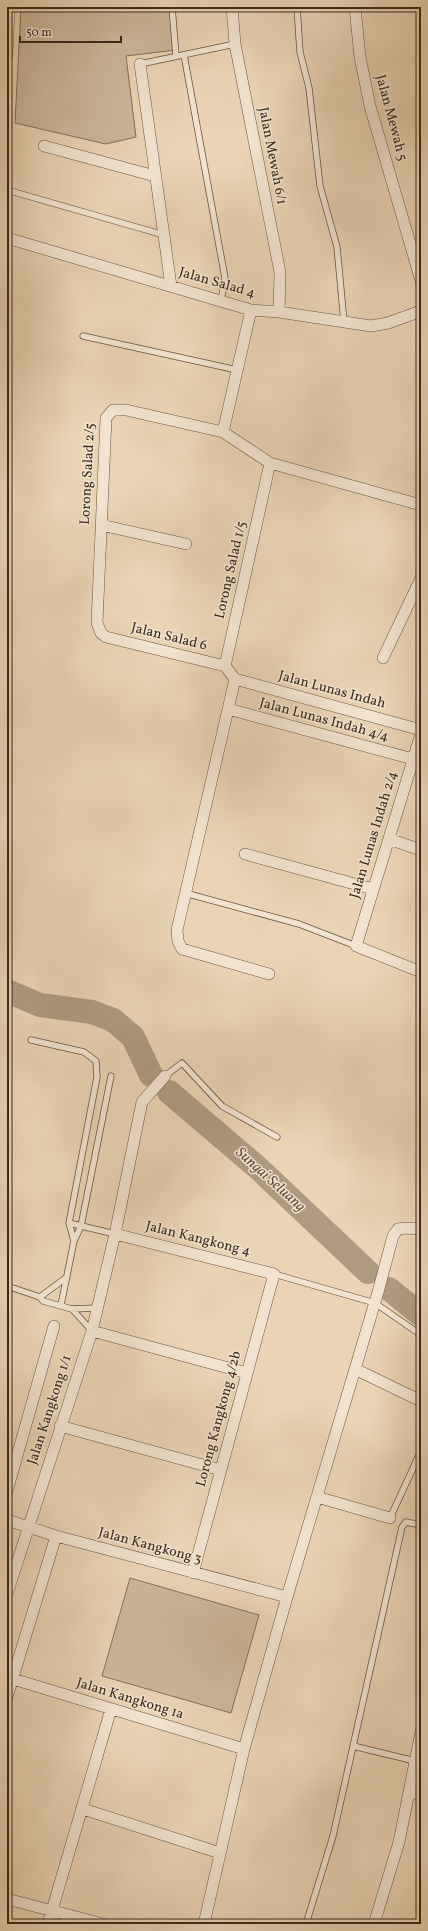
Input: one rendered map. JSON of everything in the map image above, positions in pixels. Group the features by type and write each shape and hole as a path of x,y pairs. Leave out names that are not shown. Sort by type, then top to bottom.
{"street":[{"path":"7,48 9,7"},
{"name":"Jalan Mewah 6/1","path":"232,7 235,44 280,272 279,312"},
{"name":"Jalan Mewah 5","path":"355,7 360,57 370,106 421,281"},
{"path":"140,64 171,286"},
{"path":"44,146 155,176"},
{"name":"Jalan Salad 4","path":"7,238 251,310 279,312 371,326 395,321 421,311"},
{"path":"223,432 251,310"},
{"name":"Lorong Salad 2/5","path":"106,637 101,633 97,624 106,418 113,410 126,410 223,432 270,463 421,505"},
{"name":"Lorong Salad 1/5","path":"225,666 270,463"},
{"path":"101,525 186,544"},
{"path":"383,658 421,578"},
{"name":"Jalan Salad 6","path":"106,637 225,666"},
{"path":"225,666 235,679 185,893 177,930 178,941 182,949 269,974"},
{"name":"Jalan Lunas Indah","path":"235,679 421,730"},
{"name":"Jalan Lunas Indah 4/4","path":"228,709 413,759"},
{"name":"Jalan Lunas Indah 2/4","path":"356,946 421,734"},
{"path":"389,839 421,850"},
{"path":"245,854 373,889"},
{"path":"356,946 421,972"},
{"name":"Jalan Kangkong 1/1","path":"7,1594 60,1426 92,1332 115,1234 142,1102 152,1089 166,1076"},
{"path":"204,1924 244,1749 287,1597 377,1297 393,1236 398,1229 421,1229"},
{"name":"Jalan Kangkong 4","path":"115,1234 274,1274"},
{"name":"Lorong Kangkong 4/2b","path":"193,1573 274,1274"},
{"path":"7,1492 54,1326"},
{"path":"92,1332 247,1373"},
{"path":"355,1369 421,1402"},
{"path":"60,1426 221,1470"},
{"path":"317,1497 390,1518"},
{"name":"Jalan Kangkong 3","path":"7,1520 56,1536 287,1597"},
{"path":"7,1697 10,1679 56,1536"},
{"name":"Jalan Kangkong 1a","path":"10,1679 244,1749"},
{"path":"48,1924 111,1709"},
{"path":"374,1924 399,1842 421,1732"},
{"path":"409,1791 421,1795"},
{"path":"83,1808 220,1853"},
{"path":"7,1899 103,1924"}],"lane":[{"path":"172,7 176,56"},
{"path":"297,7 300,52 309,88 320,186 336,247 344,322"},
{"path":"140,64 235,44"},
{"path":"184,55 225,278 221,301"},
{"path":"7,190 164,235"},
{"path":"83,336 237,370"},
{"path":"185,893 299,924 356,946"},
{"path":"31,1040 84,1052 96,1061 97,1077 69,1223 74,1241"},
{"path":"166,1076 182,1064 222,1106 277,1137"},
{"path":"61,1305 74,1241 81,1226 111,1076"},
{"path":"69,1223 115,1234"},
{"path":"274,1274 377,1297 421,1335"},
{"path":"40,1297 67,1277"},
{"path":"7,1286 40,1297 43,1301 72,1309 98,1308"},
{"path":"72,1309 92,1332"},
{"path":"390,1518 421,1451"},
{"path":"306,1924 333,1836 402,1527 406,1522 421,1525"},
{"path":"353,1746 415,1761"}],"shaded area":[{"path":"21,7 171,7 176,50 126,56 136,137 106,144 15,123"},
{"path":"130,1578 259,1615 231,1713 102,1676"}],"waterway":[{"name":"Sungai Seluang","path":"7,991 40,1005 92,1012 113,1020 133,1037 151,1075"},
{"name":"Sungai Seluang","path":"169,1092 257,1167 368,1272"},
{"name":"Sungai Seluang","path":"389,1289 421,1315"}]}
